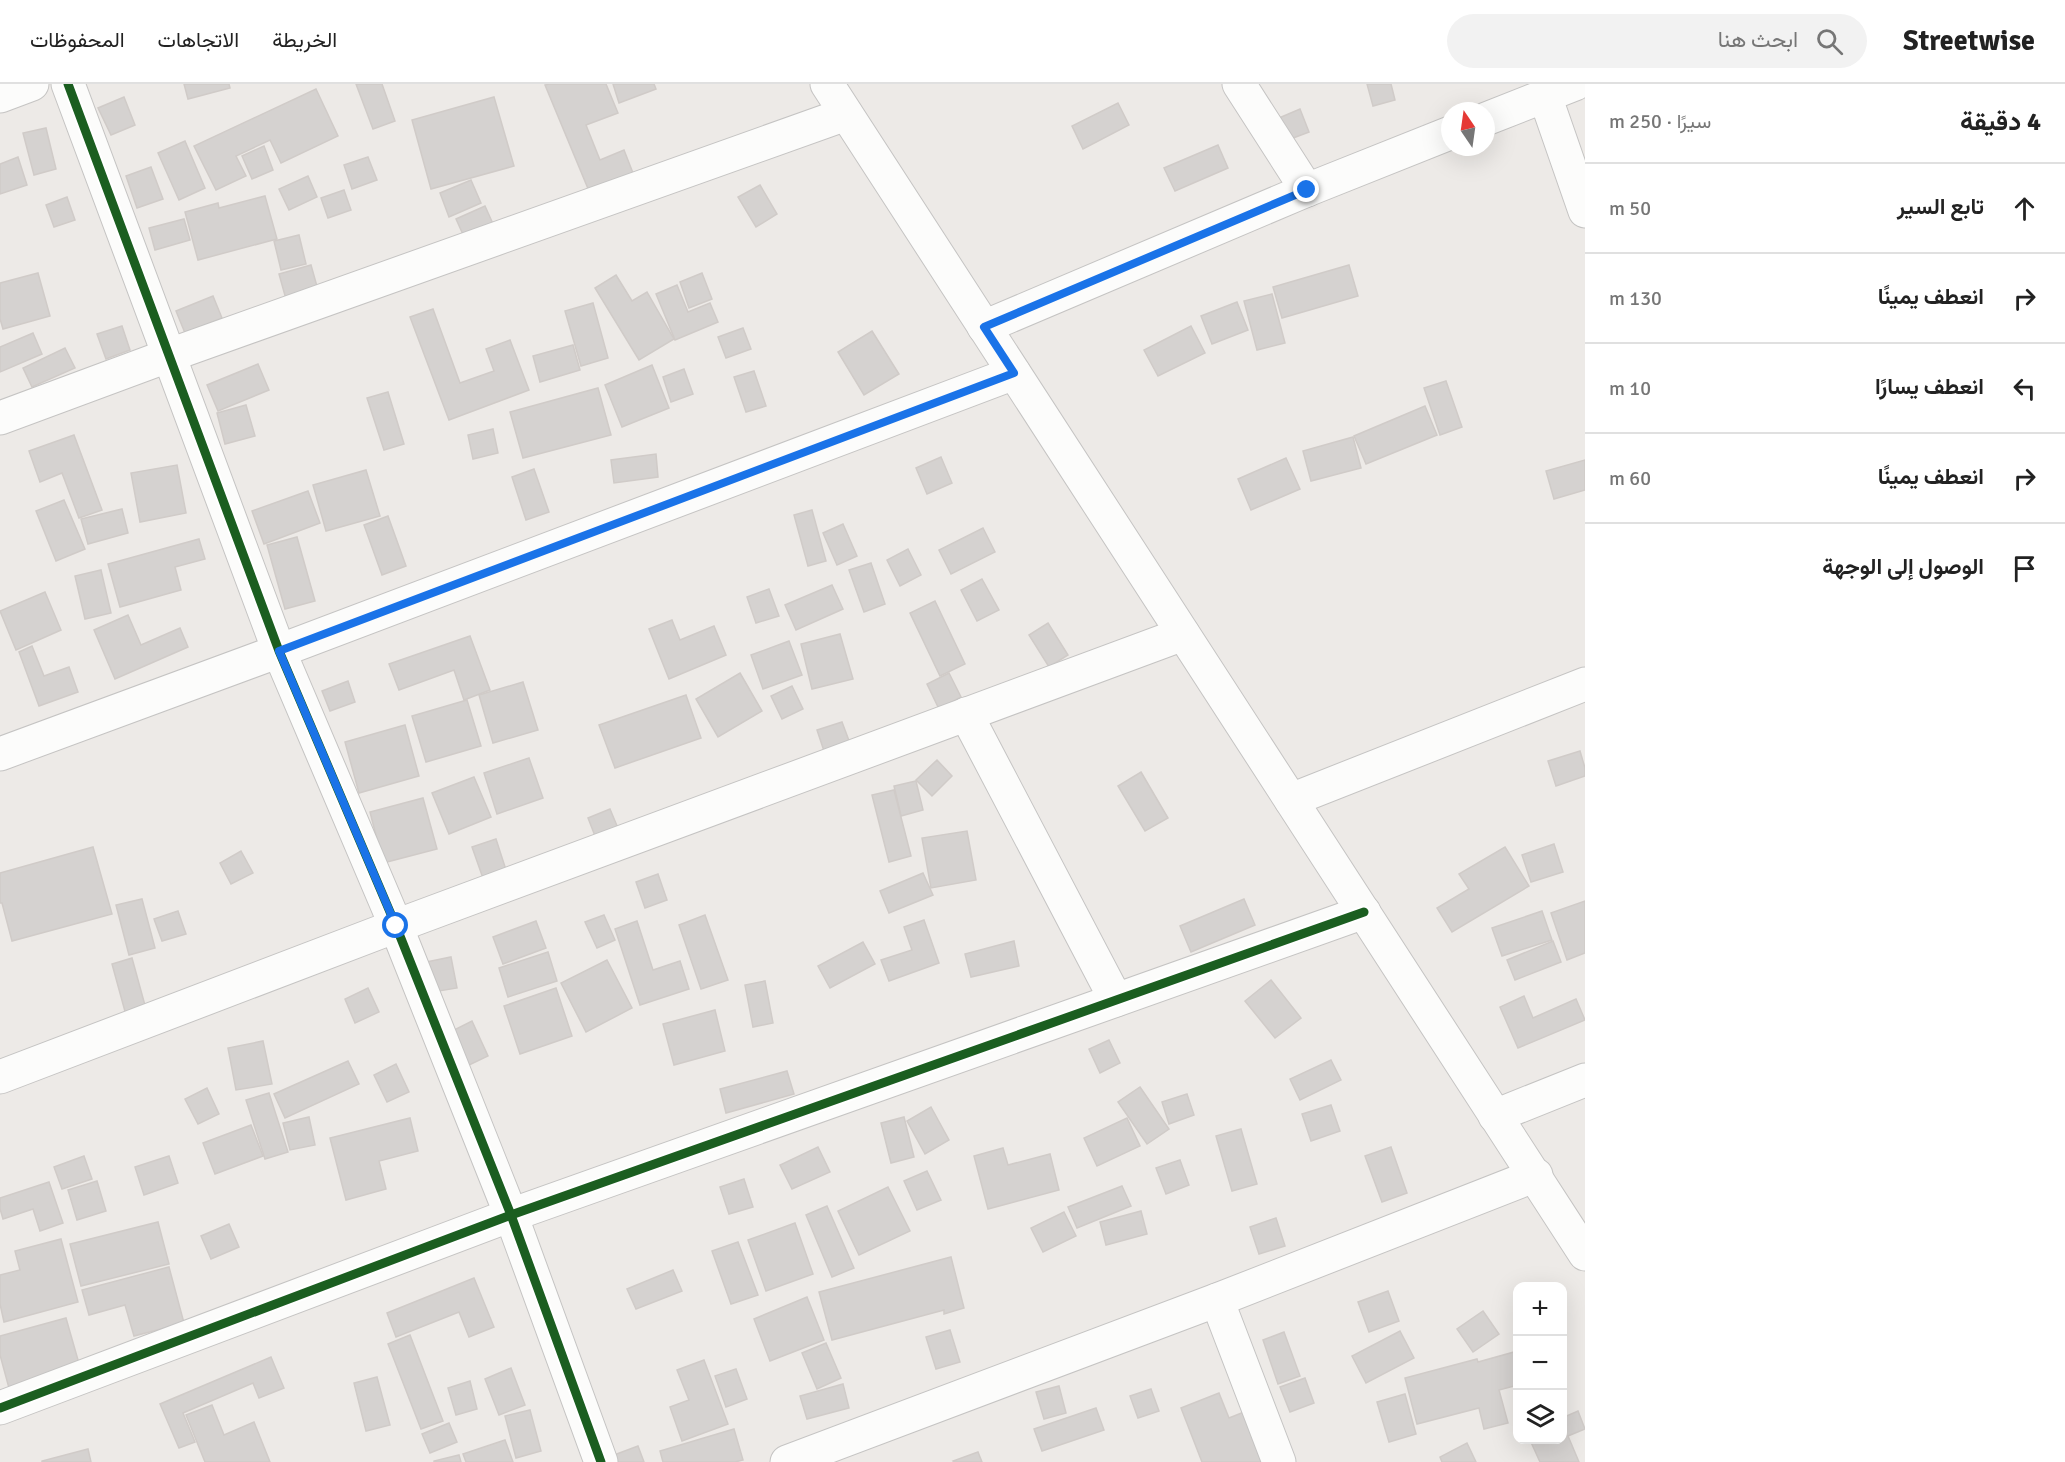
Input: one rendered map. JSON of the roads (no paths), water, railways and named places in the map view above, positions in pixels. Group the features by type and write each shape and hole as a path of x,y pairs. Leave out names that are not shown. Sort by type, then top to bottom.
{"street":[{"path":"0,96 32,84"},
{"path":"68,84 279,651 396,926 511,1215 601,1462"},
{"path":"827,84 1495,1116 1536,1175 1585,1254"},
{"path":"1239,84 1307,190"},
{"path":"1495,115 1575,84"},
{"path":"1545,96 1585,211"},
{"path":"0,418 846,114"},
{"path":"984,327 1307,190 1441,137"},
{"path":"0,754 1014,373"},
{"path":"0,1077 396,926 1183,634"},
{"path":"1291,800 1585,684"},
{"path":"966,714 1116,1000"},
{"path":"0,1408 511,1215 1364,912"},
{"path":"1495,1116 1585,1080"},
{"path":"788,1462 1217,1300 1536,1175"},
{"path":"1217,1300 1279,1462"}]}
